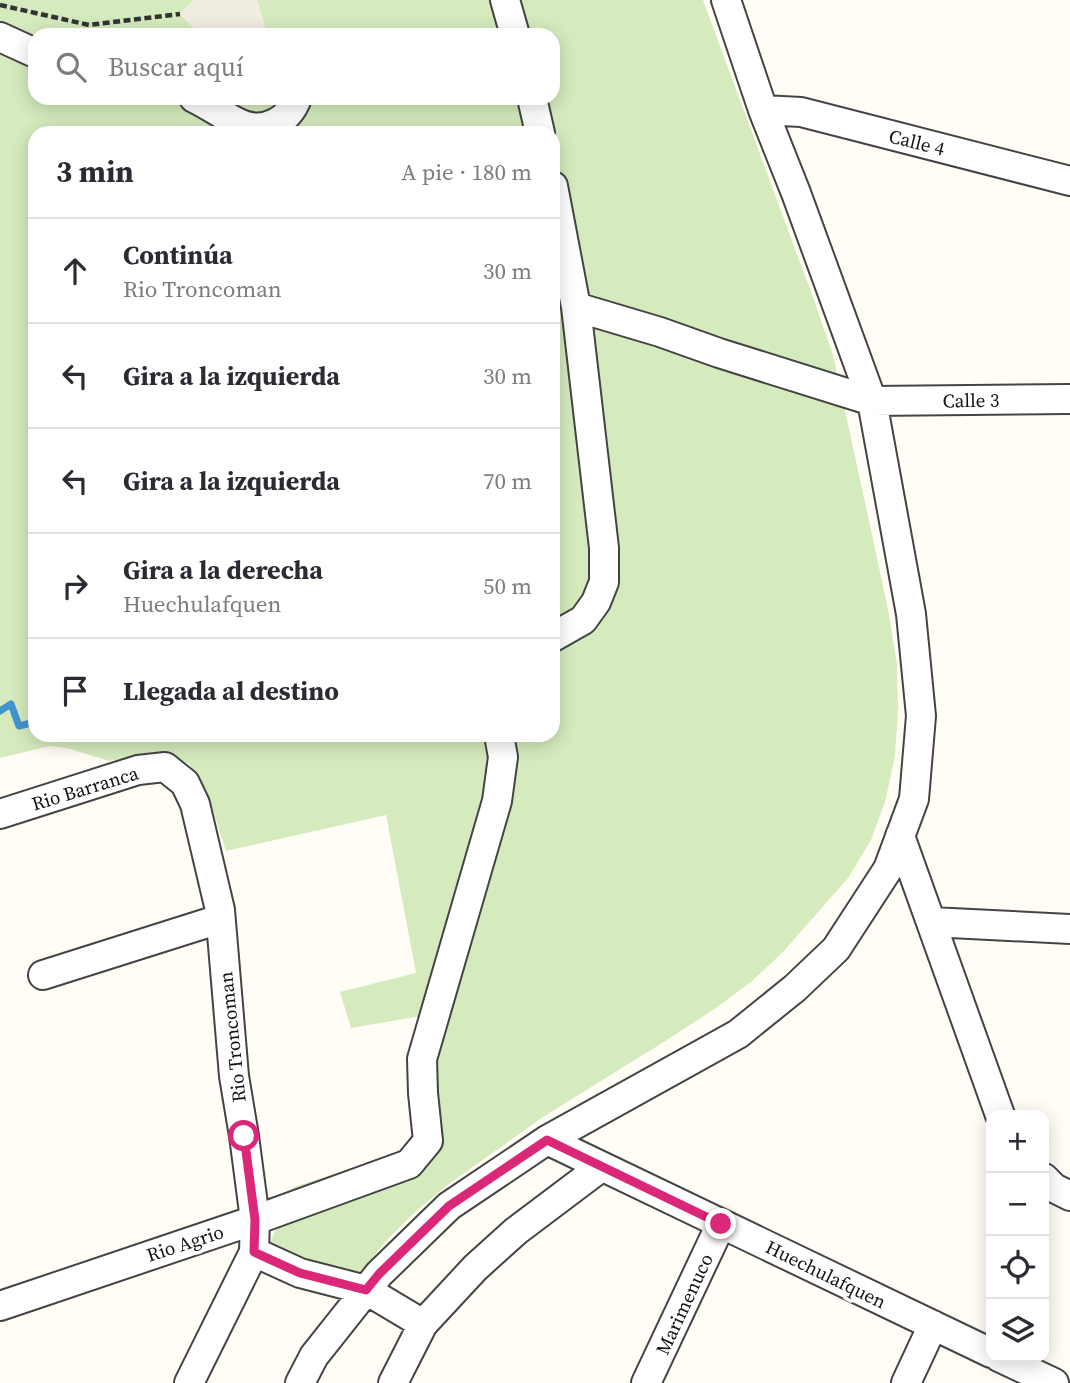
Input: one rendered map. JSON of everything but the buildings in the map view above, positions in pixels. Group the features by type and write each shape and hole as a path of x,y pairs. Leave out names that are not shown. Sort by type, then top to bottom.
{"street":[{"path":"505,0 513,28"},
{"path":"300,1383 314,1356 379,1274 449,1206 547,1140 738,1034 795,988 836,949 888,869 914,799 921,716 911,614 872,401 763,110 726,0"},
{"path":"0,37 28,50"},
{"path":"207,105 245,125 254,126"},
{"path":"266,126 287,116 293,105"},
{"path":"534,105 539,126"},
{"name":"Calle 4","path":"763,110 801,112 1070,181"},
{"path":"560,223 576,307 604,548 604,582 596,602 583,620 560,633"},
{"name":"Calle 3","path":"576,307 872,401 1070,399"},
{"name":"Rio Agrio","path":"0,1306 255,1220 409,1164 428,1141 422,1059 497,801 503,757 500,742"},
{"name":"Rio Barranca","path":"0,814 138,770 165,767 185,783 195,804"},
{"name":"Rio Troncoman","path":"189,1383 254,1252 255,1220 234,1076 219,910 195,804"},
{"path":"900,836 998,1110"},
{"path":"43,975 220,919"},
{"path":"931,922 1070,929"},
{"name":"Huechulafquen","path":"547,1140 986,1351"},
{"path":"393,1383 423,1324 475,1268 516,1231 601,1167"},
{"path":"1049,1183 1070,1196"},
{"name":"Marimenuco","path":"646,1383 721,1224"},
{"path":"254,1252 300,1273 366,1290 423,1324"},
{"path":"905,1383 933,1325"},
{"path":"1010,1362 1054,1383"}],"path":[{"path":"0,5 89,25 180,14"}],"green space":[{"path":"0,0 194,0 180,14 194,28 28,28 28,105 560,105 560,28 265,28 257,0 703,0 833,355 888,609 897,664 895,756 885,802 871,840 848,878 783,952 751,982 713,1010 543,1117 446,1186 387,1240 357,1277 269,1245 294,1187 395,1154 408,1144 417,1131 421,1016 351,1028 340,992 416,973 386,815 226,851 208,795 200,777 189,764 173,756 153,754 109,761 67,748 50,746 0,758"}],"shaded area":[{"path":"194,0 257,0 265,28 194,28 180,14"}],"waterway":[{"path":"0,711 11,704 19,726 28,724"}],"route":[{"path":"244,1136 255,1220 254,1252 300,1273 366,1290 449,1206 547,1140 721,1224"}]}
